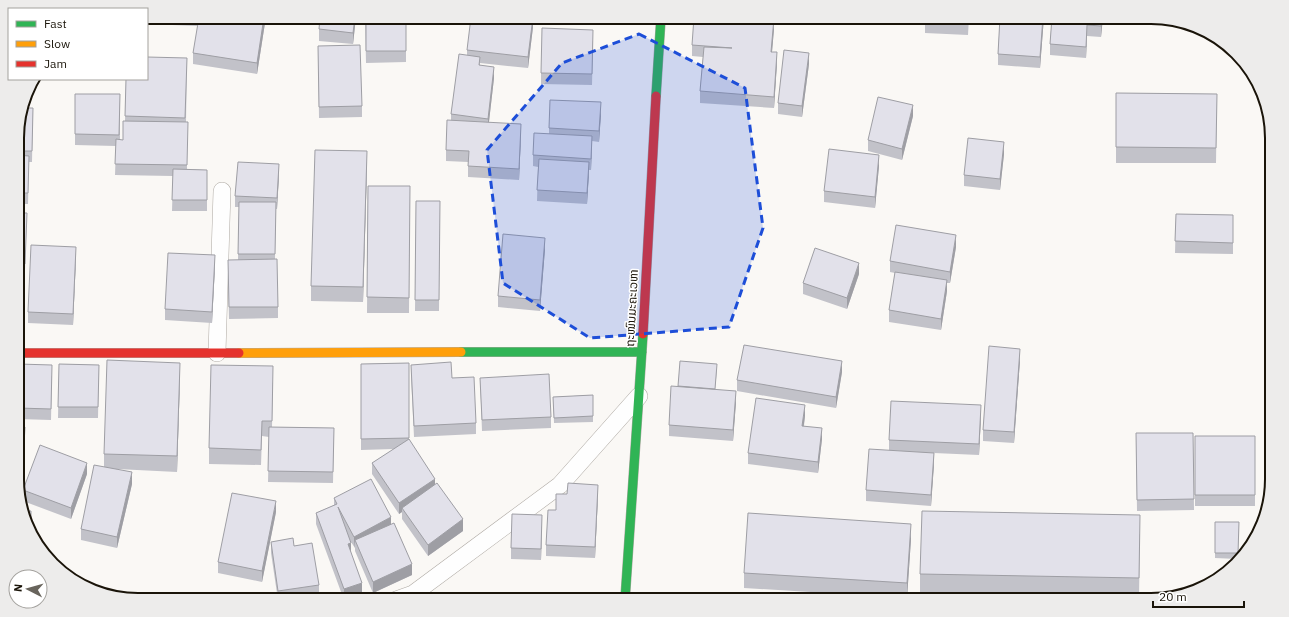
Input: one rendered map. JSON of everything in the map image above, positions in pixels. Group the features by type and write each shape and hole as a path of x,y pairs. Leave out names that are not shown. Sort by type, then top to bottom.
{"street":[{"name":"ຖະໜົນມະຄະເວຫາ","path":"625,593 642,352 661,24"},
{"path":"24,353 642,352"}],"lane":[{"path":"217,353 222,191"},
{"path":"414,593 560,485 639,396"}],"highlighted area":[{"path":"639,34 745,88 763,228 729,327 590,338 503,283 487,150 562,63"}],"building":[{"path":"198,24 263,24 257,63 193,53"},
{"path":"319,24 354,24 353,33 319,29"},
{"path":"366,24 406,24 406,51 366,51"},
{"path":"470,24 532,24 528,57 467,50"},
{"path":"694,24 773,24 771,52 777,52 774,97 700,91 704,47 732,48 692,45"},
{"path":"1000,24 1042,24 1040,57 998,54"},
{"path":"1051,24 1101,24 1101,26 1087,25 1086,47 1050,44"},
{"path":"542,28 593,30 592,74 541,73"},
{"path":"360,45 362,106 319,107 318,46"},
{"path":"784,50 809,53 802,106 778,103"},
{"path":"459,54 480,57 479,65 494,67 488,119 451,114"},
{"path":"148,57 187,58 185,118 125,116 126,80 148,80"},
{"path":"1116,93 1217,94 1216,148 1116,147"},
{"path":"75,94 120,94 119,135 75,134"},
{"path":"878,97 913,105 902,149 868,140"},
{"path":"550,100 601,102 599,131 549,128"},
{"path":"28,108 33,108 32,151 24,151 24,130"},
{"path":"447,120 521,124 519,169 468,166 469,151 446,150"},
{"path":"123,121 188,122 187,165 115,164 116,139 123,140"},
{"path":"534,133 592,136 591,159 533,155"},
{"path":"968,138 1004,142 1000,179 964,175"},
{"path":"829,149 879,155 875,197 824,191"},
{"path":"315,150 367,151 363,287 311,286"},
{"path":"24,156 29,156 28,193 24,193"},
{"path":"539,159 589,162 587,193 537,190"},
{"path":"238,162 279,164 277,198 235,196"},
{"path":"173,169 207,170 207,200 172,200"},
{"path":"368,186 410,186 409,298 367,297"},
{"path":"416,201 440,201 439,300 415,300"},
{"path":"239,202 276,202 275,254 238,254"},
{"path":"24,213 27,213 25,264"},
{"path":"1176,214 1233,215 1233,243 1175,241"},
{"path":"896,225 956,235 950,272 890,261"},
{"path":"503,234 545,238 540,300 498,296"},
{"path":"31,245 76,247 73,314 28,312"},
{"path":"815,248 859,263 847,298 803,283"},
{"path":"168,253 215,255 212,312 165,309"},
{"path":"277,259 278,307 229,307 228,260"},
{"path":"895,272 947,280 941,319 889,310"},
{"path":"744,345 842,361 836,397 737,380"},
{"path":"989,346 1020,349 1014,432 983,430"},
{"path":"107,360 180,363 177,456 104,454"},
{"path":"680,361 717,364 715,389 678,386"},
{"path":"451,362 452,378 474,377 476,423 414,426 411,365"},
{"path":"409,363 409,438 361,439 361,364"},
{"path":"24,364 52,365 51,409 24,408"},
{"path":"59,364 99,365 98,407 58,407"},
{"path":"211,365 273,366 272,421 262,421 261,450 209,448"},
{"path":"549,374 551,417 482,420 480,378"},
{"path":"671,386 736,391 733,430 669,425"},
{"path":"593,395 593,416 554,418 553,397"},
{"path":"756,398 805,405 802,426 822,428 818,462 748,453"},
{"path":"891,401 981,405 979,444 889,440"},
{"path":"269,427 334,428 333,472 268,471"},
{"path":"1136,433 1193,433 1194,499 1137,500"},
{"path":"1195,436 1255,436 1255,495 1195,495"},
{"path":"409,439 435,479 399,503 372,463"},
{"path":"40,445 87,463 71,508 25,491 24,486"},
{"path":"869,449 934,453 931,495 866,490"},
{"path":"94,465 132,472 117,537 81,529"},
{"path":"371,479 391,517 354,537 338,507 351,543 348,544 362,583 344,589 316,513 337,504 334,498"},
{"path":"437,483 463,519 428,545 402,508"},
{"path":"568,483 598,485 595,547 546,545 548,510 556,510 556,494 567,494"},
{"path":"232,493 276,501 262,571 218,562"},
{"path":"922,511 1140,515 1139,578 920,574"},
{"path":"748,513 911,524 907,583 744,573"},
{"path":"512,514 542,515 541,549 511,548"},
{"path":"1215,522 1239,522 1237,553 1215,553"},
{"path":"394,523 412,564 373,582 355,540"},
{"path":"293,538 294,546 312,543 319,585 278,591 271,542"}],"traffic: fast":[{"path":"656,96 661,24"},
{"path":"625,593 643,334"},
{"path":"461,352 642,352"}],"traffic: slow":[{"path":"239,353 461,352"}],"traffic: jam":[{"path":"643,334 656,96"},
{"path":"24,353 239,353"}]}
